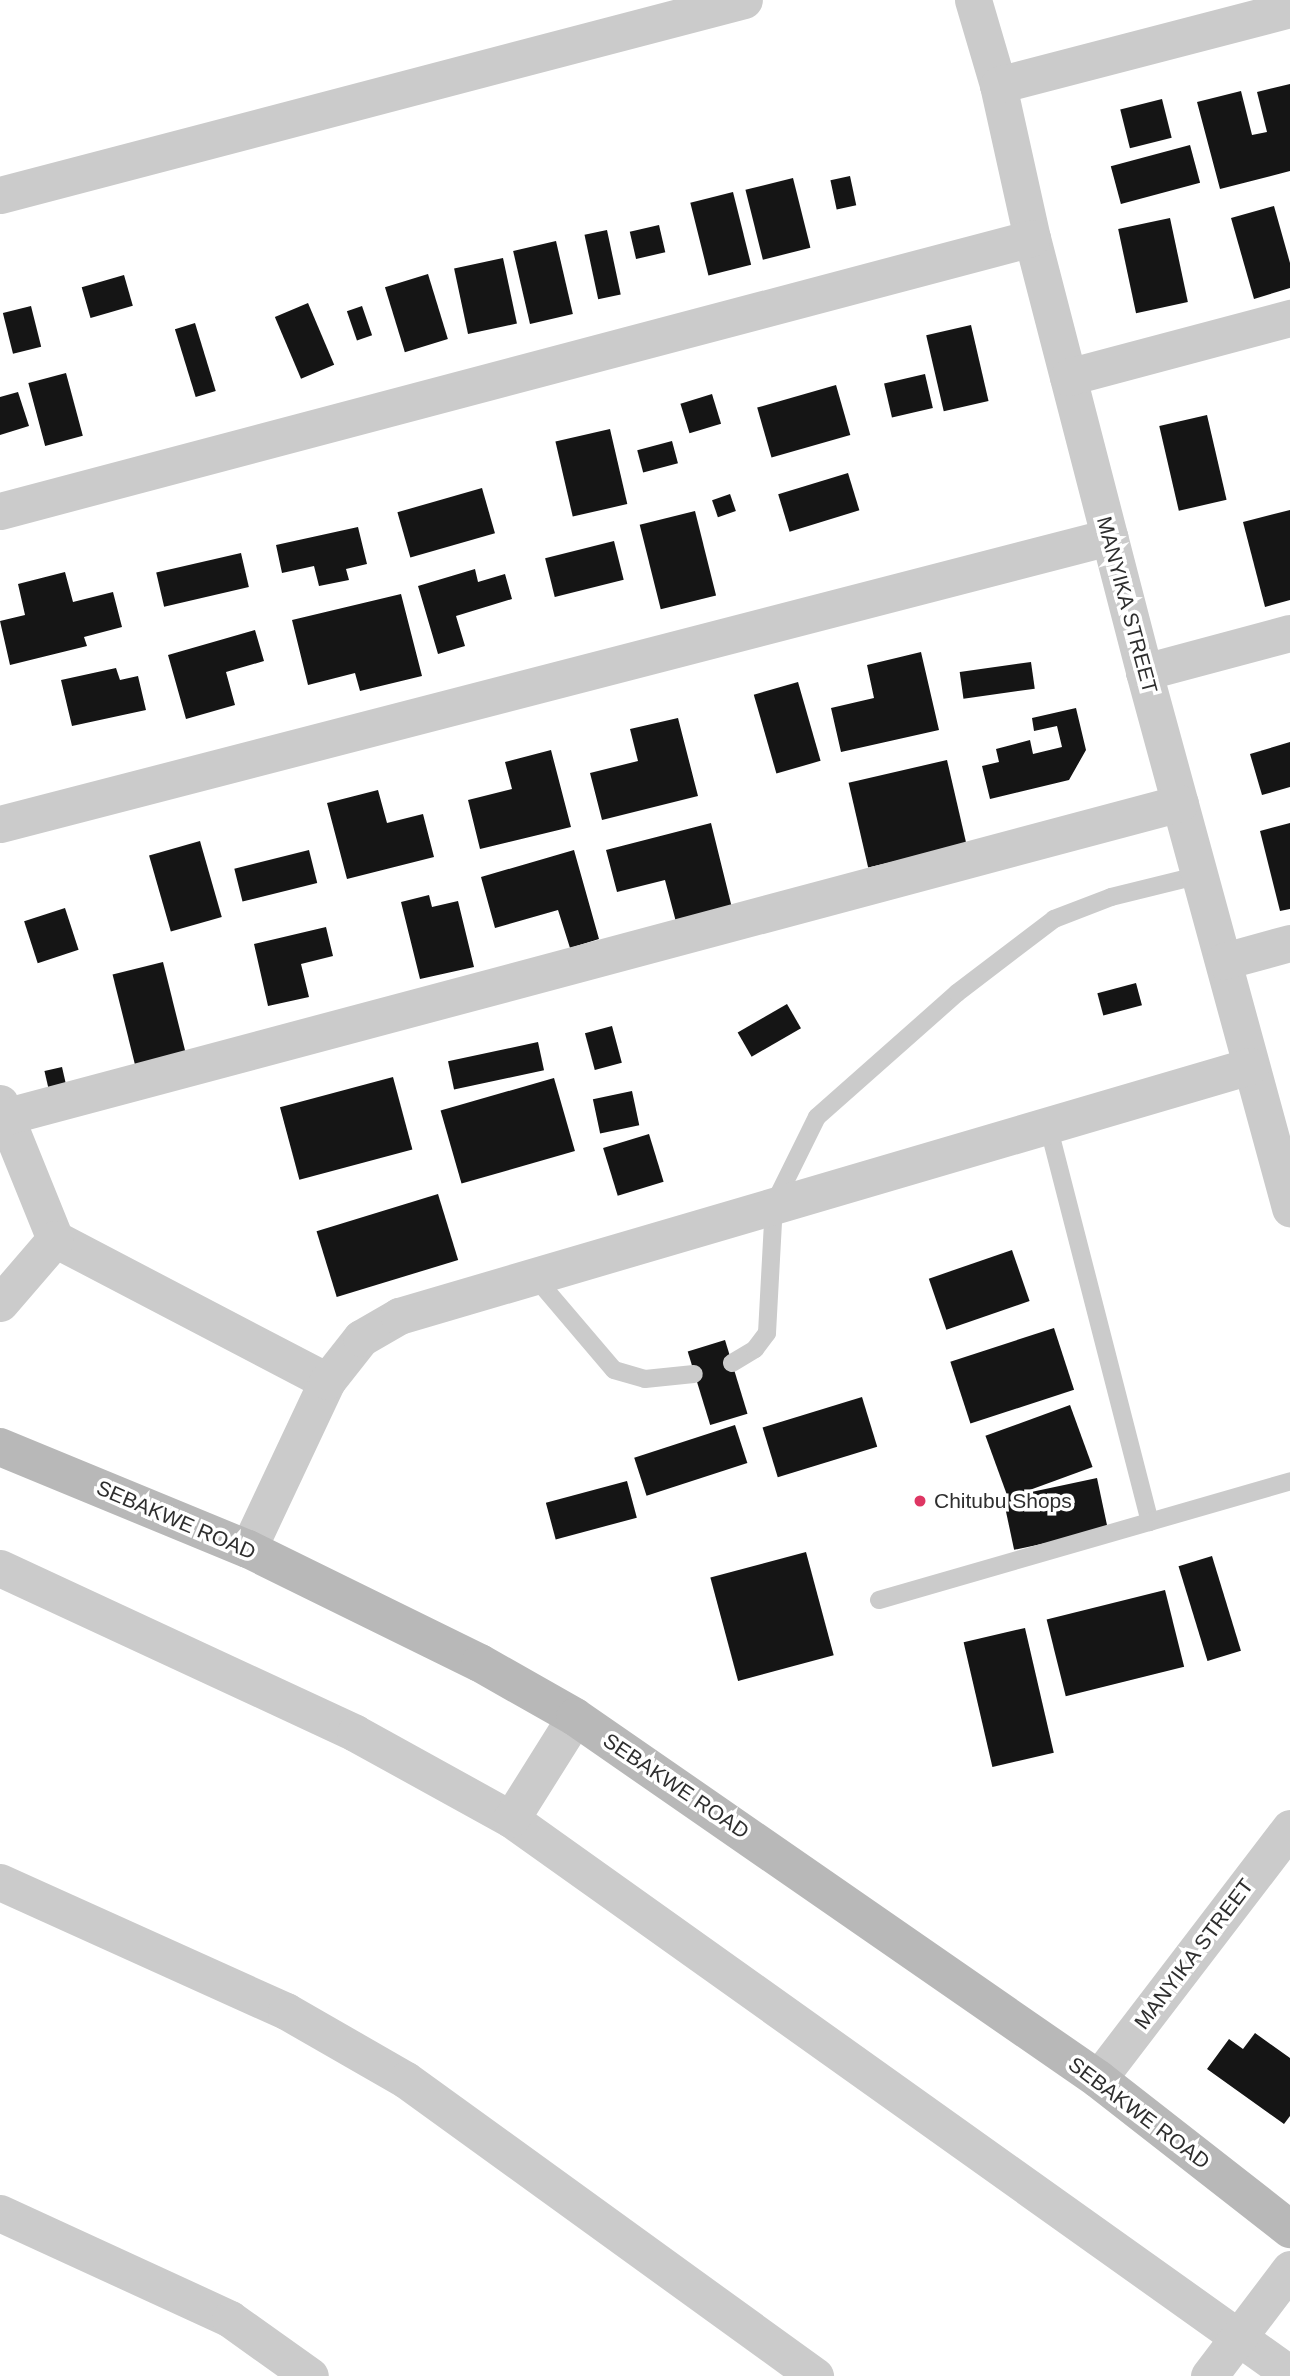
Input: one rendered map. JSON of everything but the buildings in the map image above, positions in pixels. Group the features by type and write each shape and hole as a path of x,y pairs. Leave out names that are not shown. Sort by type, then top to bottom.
{"street":[{"path":"0,195 744,0"},
{"name":"MANYIKA STREET","path":"973,0 998,85 1032,238 1144,672 1290,1208"},
{"path":"998,85 1290,9"},
{"path":"0,511 1032,238"},
{"path":"1068,377 1290,318"},
{"path":"0,824 1109,537"},
{"path":"1144,672 1290,634"},
{"path":"327,1381 55,1239 2,1110 1180,803"},
{"path":"1224,961 1290,943"},
{"path":"247,1549 327,1381 361,1338 399,1316 1250,1066"},
{"path":"0,1303 55,1239"},
{"name":"SEBAKWE ROAD","path":"0,1447 247,1549 480,1662 575,1717 1098,2079 1290,2229"},
{"path":"0,1568 355,1733 511,1819 1290,2374"},
{"path":"511,1819 575,1717"},
{"name":"MANYIKA STREET","path":"1098,2079 1290,1828"},
{"path":"0,1882 286,2011 406,2080 815,2376"},
{"path":"0,2213 230,2319 310,2376"},
{"path":"1209,2376 1290,2269"}],"lane":[{"path":"732,1363 755,1349 767,1333 774,1204 817,1116 957,993 1054,919 1111,897 1199,875"},
{"path":"1048,1125 1150,1522"},
{"path":"534,1276 614,1370 645,1378 694,1374"},
{"path":"879,1600 1290,1481"}],"place":[{"name":"Chitubu Shops","path":"920,1501"}]}
